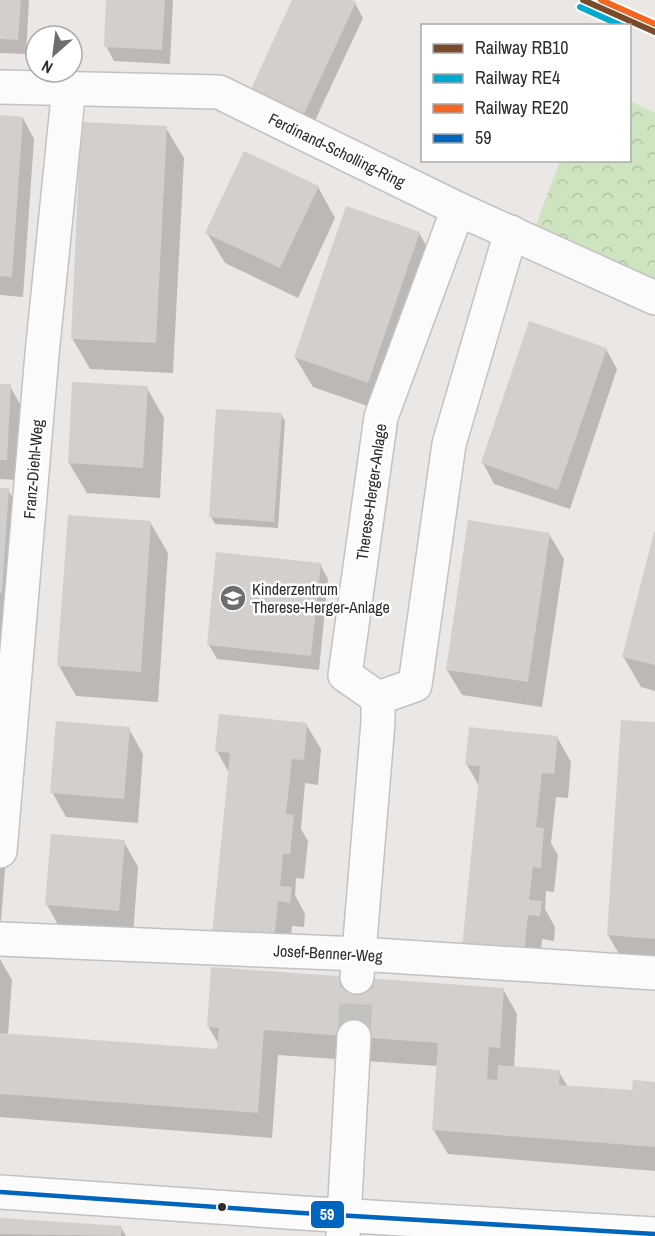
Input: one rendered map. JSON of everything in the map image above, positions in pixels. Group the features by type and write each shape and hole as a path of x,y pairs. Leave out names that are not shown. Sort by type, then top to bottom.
{"street":[{"name":"Ferdinand-Scholling-Ring","path":"0,87 219,92 458,209 655,298"},
{"name":"Franz-Diehl-Weg","path":"0,851 42,354 69,87"},
{"name":"Therese-Herger-Anlage","path":"378,698 345,675 381,417 458,209"},
{"path":"358,965 378,698 415,685 448,444 511,232"},
{"name":"Josef-Benner-Weg","path":"0,939 358,965 655,973"},
{"path":"344,1226 354,1037"},
{"path":"0,1192 344,1226 655,1234"}],"green space":[{"path":"631,101 655,113 655,298 530,241 560,162 631,162"}],"building":[{"path":"0,0 21,0 18,40 0,39"},
{"path":"106,0 165,0 162,50 104,47"},
{"path":"292,0 352,0 356,2 304,114 251,89"},
{"path":"0,115 23,117 12,277 0,276"},
{"path":"81,122 167,126 156,343 71,339"},
{"path":"244,151 319,186 280,268 205,233"},
{"path":"346,206 420,232 368,383 294,357"},
{"path":"529,321 607,348 558,490 481,463"},
{"path":"72,382 148,386 143,468 68,463"},
{"path":"0,384 11,384 7,460 0,460"},
{"path":"216,409 282,413 274,522 209,517"},
{"path":"0,488 9,488 2,593 0,593"},
{"path":"68,515 151,521 141,672 57,666"},
{"path":"468,520 550,533 528,682 446,670"},
{"path":"655,532 655,665 622,657"},
{"path":"216,552 321,563 311,656 207,645"},
{"path":"219,714 307,723 304,760 292,759 286,814 294,815 290,854 283,854 280,886 292,887 290,903 278,901 274,941 212,934 230,753 215,751"},
{"path":"621,720 655,722 655,939 607,935"},
{"path":"56,721 130,727 124,799 50,793"},
{"path":"469,727 558,736 554,774 542,773 536,827 544,828 541,868 533,867 529,900 542,901 540,916 528,915 524,954 462,948 480,766 465,765"},
{"path":"51,834 125,840 119,911 45,905"},
{"path":"211,967 504,988 500,1048 489,1047 487,1079 497,1080 498,1065 560,1070 559,1085 632,1090 633,1080 655,1082 655,1147 432,1130 438,1043 264,1030 258,1113 0,1094 0,1033 217,1049 219,1028 207,1027"},
{"path":"0,1218 122,1226 121,1236 0,1234"}],"tunnel":[{"path":"354,1037 357,977"}],"rail line":[{"name":"RB10","path":"583,0 655,32"},
{"name":"RE20","path":"601,0 655,24"},
{"name":"RE4","path":"580,7 618,24"}],"transit line":[{"name":"59","path":"0,1192 655,1234"}],"place":[{"name":"Kinderzentrum Therese-Herger-Anlage","path":"233,598"}]}
